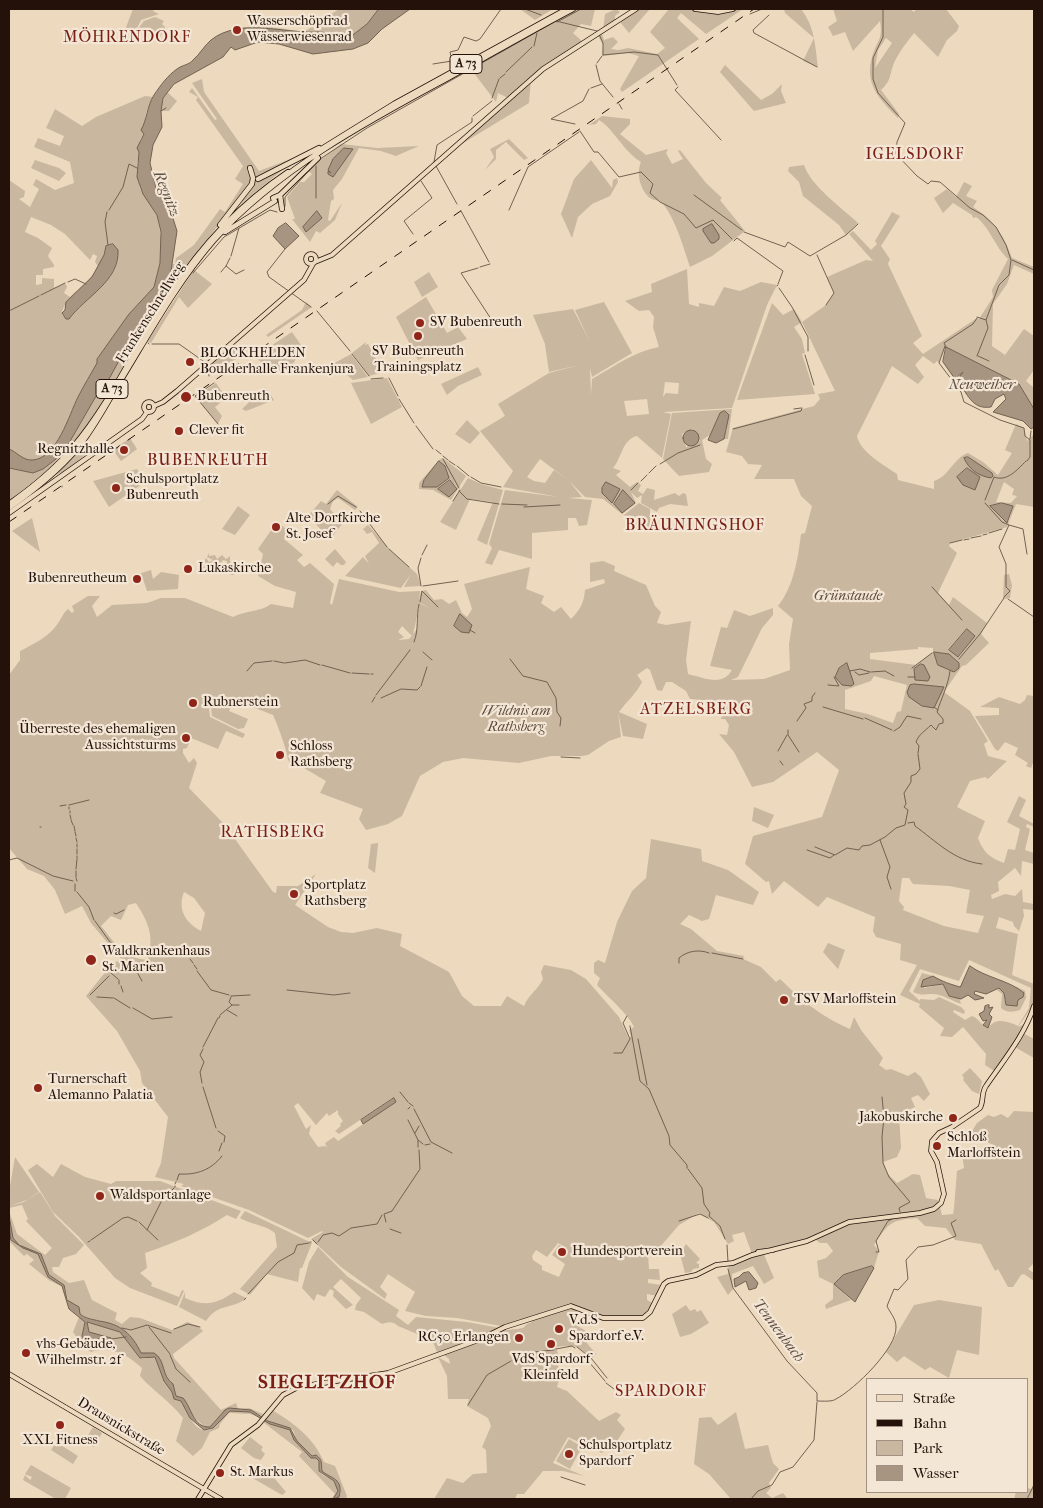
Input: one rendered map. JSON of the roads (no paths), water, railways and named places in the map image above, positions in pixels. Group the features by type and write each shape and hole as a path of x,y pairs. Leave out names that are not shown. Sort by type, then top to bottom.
{"highway":[{"name":"A 73","path":"212,240 273,187 330,145 400,100 566,9"},
{"name":"A 73","path":"330,145 573,9"},
{"path":"212,240 252,184 330,145"},
{"path":"212,240 280,195 330,145"},
{"path":"250,168 253,178 252,184"},
{"path":"280,195 282,209"},
{"name":"Frankenschnellweg","path":"9,504 45,476 82,437 169,296 212,240"},
{"name":"Frankenschnellweg","path":"9,508 53,473 86,437 174,294 212,240"}],"main road":[{"path":"9,513 142,419 147,412 153,411 154,406 173,395 290,292 309,272 313,262 332,255 544,69 636,9"},
{"path":"695,9 718,12 733,9"},
{"path":"147,412 144,409 145,404 150,402 154,406"},
{"path":"198,1499 230,1447 261,1420 280,1397 294,1388 307,1384 388,1373 481,1339 505,1327 571,1306 603,1318 640,1319 650,1312 666,1282 696,1275 708,1269 736,1263 754,1255 798,1244 852,1221 929,1211 938,1207 943,1200 944,1194 937,1162 930,1151 932,1141 939,1133 954,1126 980,1108 984,1089 1027,1024 1034,1006"},
{"name":"Drausnickstraße","path":"9,1374 221,1499"},
{"path":"330,1387 333,1381"}],"water":[{"path":"379,9 410,9 382,29 368,43 353,49 313,54 279,44 258,42 235,50 231,47 223,57 174,84 163,98 161,111 162,127 153,145 150,163 157,192 170,209 177,231 169,284 143,327 136,334 121,357 109,379 103,384 69,443 56,459 43,469 33,473 9,468 9,449 29,460 41,457 49,452 61,434 78,397 97,363 97,359 129,314 154,287 160,263 161,232 157,215 143,194 137,177 139,152 137,148 144,134 141,130 150,104 164,81 177,69 191,62 211,40 223,33 235,29 263,28 322,32 349,38 367,24"},
{"path":"344,148 353,149 333,177 328,174 328,171 331,173 328,170 333,159"},
{"path":"317,211 322,218 306,232 303,227"},
{"path":"286,223 299,236 285,249 273,236 278,228"},
{"path":"712,224 719,235 719,239 714,243 711,243 703,231 703,229"},
{"path":"113,244 118,250 117,261 108,280 69,319 66,319 62,313 65,310 66,302 92,277 104,255 106,246"},
{"name":"Neuweiher","path":"946,347 1019,384 1034,409 1034,427 1031,429 1023,421 993,412 1006,399 1004,394 995,399 991,407 979,406 974,403 957,381 963,372 955,379 943,362"},
{"path":"725,411 729,415 724,439 716,443 708,440 720,413"},
{"path":"688,430 694,430 699,435 697,444 688,446 683,441 683,435"},
{"path":"968,457 992,473 993,476 991,478 975,472 964,458"},
{"path":"439,461 445,466 449,478 437,487 422,487 424,480"},
{"path":"967,468 980,477 975,490 963,485 957,477"},
{"path":"450,480 457,489 449,497 438,489"},
{"path":"606,482 620,489 612,503 602,493 602,488"},
{"path":"623,490 635,503 622,513 614,504"},
{"path":"1002,503 1013,506 1007,523 990,506"},
{"path":"460,614 472,625 469,633 461,632 454,626"},
{"path":"967,629 975,636 958,657 949,650"},
{"path":"934,652 949,654 959,663 959,668 954,672 938,665"},
{"path":"847,663 854,684 851,686 842,685 835,677 839,668"},
{"path":"921,664 924,665 930,677 928,681 915,680 914,669"},
{"path":"910,685 944,687 934,708 922,706 909,697 907,692"},
{"path":"970,966 1024,993 1023,997 1018,1000 1017,1006 1006,1005 1004,993 999,988 986,994 975,991 974,994 984,998 975,1000 968,995 961,999 949,996 943,984 921,987 923,980 933,976 960,987"},
{"path":"989,1005 989,1008 993,1007 989,1014 992,1017 988,1028 983,1025 987,1020 983,1021 979,1014 984,1011 985,1006"},
{"path":"394,1098 396,1102 363,1124 361,1120"},
{"path":"9,1215 13,1238 19,1245 41,1254 49,1275 64,1285 67,1300 79,1307 80,1314 87,1318 120,1327 130,1335 141,1353 154,1353 158,1356 169,1381 173,1384 176,1396 183,1398 196,1421 210,1427 229,1408 251,1410 268,1421 290,1428 297,1441 312,1456 316,1455 320,1459 322,1471 336,1480 340,1486 339,1497 333,1499 338,1491 334,1481 319,1471 319,1461 316,1458 311,1458 294,1440 290,1430 270,1424 250,1412 230,1411 213,1428 204,1430 190,1418 181,1401 174,1399 172,1392 164,1381 155,1357 140,1358 120,1332 87,1322 89,1332 111,1338 108,1340 103,1337 95,1340 95,1345 86,1344 82,1336 85,1322 69,1309 62,1286 48,1277 38,1254 23,1248 11,1240"},
{"path":"872,1266 874,1268 855,1302 834,1284 843,1275"},
{"path":"749,1272 758,1283 756,1288 749,1290 746,1281 735,1287 734,1279 743,1273"}],"waterway":[{"path":"433,64 452,61 450,52 458,50 464,37 476,41 480,39 501,9"},
{"path":"525,9 541,15"},
{"path":"557,22 581,9"},
{"path":"750,14 762,9"},
{"path":"883,9 883,37 873,58 873,79 878,93 905,123 897,142 896,154 917,176 928,184 931,181 940,182 970,208 983,215 996,227 1006,245 1011,260 1009,275 999,285 986,320 977,317"},
{"path":"769,15 753,30 754,33 817,67"},
{"path":"320,159 367,128 556,21 597,31"},
{"path":"534,46 537,33"},
{"path":"599,34 603,43 603,55 634,52 658,55 677,85"},
{"path":"506,72 532,47"},
{"path":"597,63 602,56"},
{"path":"596,65 600,81 613,97"},
{"path":"500,78 505,74"},
{"path":"492,98 499,79"},
{"path":"591,88 602,84"},
{"path":"678,87 675,90 721,140"},
{"path":"575,124 551,119 583,101 589,89"},
{"path":"473,116 492,101"},
{"path":"619,104 622,109"},
{"path":"161,111 166,108"},
{"path":"434,162 437,145 472,122 472,118"},
{"path":"580,131 594,152 598,152 619,177 641,172 653,184 650,193 660,202 684,214 696,228 713,220 732,239"},
{"path":"509,210 528,167 579,132"},
{"path":"109,210 123,187 129,164 137,168"},
{"path":"285,206 285,197 315,164"},
{"path":"316,166 316,198"},
{"path":"436,166 457,204"},
{"path":"420,180 425,175"},
{"path":"413,234 404,221 432,198 421,181"},
{"path":"394,203 417,182"},
{"path":"694,195 742,230"},
{"path":"384,211 392,205"},
{"path":"193,273 224,237 270,210 277,212"},
{"path":"461,211 489,262"},
{"path":"107,212 105,222 108,245"},
{"path":"744,232 785,247 788,242 810,256 846,235 858,224"},
{"path":"231,256 239,228"},
{"path":"734,241 737,238 783,271 778,284"},
{"path":"285,249 267,272 269,277 311,307"},
{"path":"817,255 834,293 826,305"},
{"path":"230,258 226,266 236,274 244,270"},
{"path":"1012,260 1034,270"},
{"path":"480,267 490,264"},
{"path":"221,272 226,266"},
{"path":"478,268 461,273 495,325"},
{"path":"68,282 75,279 86,284"},
{"path":"41,295 65,283"},
{"path":"779,288 792,307 808,337 808,351"},
{"path":"9,311 39,296"},
{"path":"317,311 350,351"},
{"path":"946,347 944,343 973,324 977,318"},
{"path":"977,356 988,328 986,320"},
{"path":"152,344 179,344 206,363"},
{"path":"945,346 939,363 961,392 964,402 1000,420 1024,428 1025,436 1030,440 1030,457 1027,461"},
{"path":"352,354 369,376"},
{"path":"805,355 814,385"},
{"path":"978,356 989,361"},
{"path":"208,367 209,376"},
{"path":"371,379 383,378"},
{"path":"389,378 398,396"},
{"path":"214,383 195,396 218,424"},
{"path":"399,399 414,423"},
{"path":"794,409 801,408"},
{"path":"733,429 801,411 802,408"},
{"path":"416,426 433,449"},
{"path":"1030,439 1031,431"},
{"path":"660,464 678,453 700,445"},
{"path":"436,450 441,454"},
{"path":"443,456 448,460"},
{"path":"443,459 459,488"},
{"path":"449,461 455,465"},
{"path":"985,500 994,477 1007,477 1026,461"},
{"path":"457,466 469,476"},
{"path":"649,473 656,466"},
{"path":"641,481 647,475"},
{"path":"471,477 481,483 501,487"},
{"path":"631,490 638,483"},
{"path":"453,501 460,490"},
{"path":"459,491 467,499 499,504"},
{"path":"328,504 338,496 356,507"},
{"path":"985,503 1002,522 1009,525 999,547 1006,564 1006,587 1010,591 1004,597"},
{"path":"502,504 527,505"},
{"path":"524,507 560,505"},
{"path":"360,511 387,547"},
{"path":"1009,525 1023,529 1027,554"},
{"path":"989,533 1002,529"},
{"path":"983,535 987,534"},
{"path":"971,538 981,536"},
{"path":"964,540 969,539"},
{"path":"950,543 962,540"},
{"path":"422,555 427,545"},
{"path":"389,549 409,567"},
{"path":"421,558 418,568 421,586"},
{"path":"423,586 458,581"},
{"path":"932,587 962,620"},
{"path":"420,602 422,591 438,607"},
{"path":"959,659 980,634 1004,598"},
{"path":"1008,599 1034,617"},
{"path":"414,642 419,604"},
{"path":"470,630 475,633"},
{"path":"376,695 410,650"},
{"path":"423,652 432,660"},
{"path":"912,668 932,653"},
{"path":"510,659 523,676 547,682 556,698 557,712 561,718 560,726"},
{"path":"285,663 305,660 320,665"},
{"path":"247,671 254,663 272,661"},
{"path":"274,661 284,663"},
{"path":"322,665 350,673"},
{"path":"421,686 427,667"},
{"path":"850,671 860,669 870,672"},
{"path":"871,672 885,671 894,676"},
{"path":"918,753 919,746 916,742 920,735 931,725 936,730 939,724 943,723 943,719 937,712 950,671"},
{"path":"855,672 859,675 869,673"},
{"path":"352,673 369,674"},
{"path":"828,685 839,686 834,677"},
{"path":"908,677 915,677"},
{"path":"381,698 401,689 417,690 420,687"},
{"path":"797,721 806,708 804,704 812,701 815,693"},
{"path":"372,702 375,697"},
{"path":"823,707 863,719"},
{"path":"934,707 938,710"},
{"path":"894,731 900,727 907,716 921,719"},
{"path":"865,718 892,730"},
{"path":"788,730 788,735 799,752"},
{"path":"778,751 787,735"},
{"path":"815,847 835,855 847,848 859,850 862,846 870,845 885,837 896,828 905,825 908,810 904,807 906,804 904,793 911,782 911,776 920,769 918,754"},
{"path":"561,757 580,758"},
{"path":"780,761 783,765"},
{"path":"69,805 89,800"},
{"path":"60,806 66,805"},
{"path":"70,815 71,819"},
{"path":"71,820 73,825"},
{"path":"908,823 914,822 915,826 954,855 982,864"},
{"path":"74,826 75,831"},
{"path":"75,832 76,836"},
{"path":"76,838 77,842"},
{"path":"880,840 890,867 887,877 891,889"},
{"path":"77,849 77,854"},
{"path":"807,850 830,858 834,855"},
{"path":"9,860 17,858 53,876 73,881"},
{"path":"76,869 77,859"},
{"path":"76,871 76,877"},
{"path":"75,884 75,891"},
{"path":"77,892 89,907 94,920"},
{"path":"114,913 116,914 124,910"},
{"path":"95,921 110,942 120,949"},
{"path":"679,963 679,958 689,952 701,951 709,953"},
{"path":"712,953 743,959"},
{"path":"190,959 193,963"},
{"path":"128,962 134,963 137,970"},
{"path":"194,965 197,969"},
{"path":"197,971 211,990 229,995"},
{"path":"137,972 142,981"},
{"path":"111,973 118,979"},
{"path":"90,995 109,976"},
{"path":"121,986 123,992"},
{"path":"287,990 334,995 350,993"},
{"path":"231,996 250,995"},
{"path":"97,997 113,998"},
{"path":"220,1015 232,1005 229,1002 231,997"},
{"path":"114,998 130,1008"},
{"path":"232,1005 239,1005"},
{"path":"133,1008 152,1019 172,1017"},
{"path":"227,1010 237,1016"},
{"name":"Tennenbach","path":"614,1053 622,1053 630,1039 623,1023 627,1016"},
{"path":"203,1047 218,1018"},
{"name":"Tennenbach","path":"630,1026 640,1081 649,1089 669,1136 670,1145 687,1165 687,1168"},
{"name":"Tennenbach","path":"638,1039 647,1085"},
{"path":"202,1083 200,1072 204,1062 200,1055 203,1049"},
{"path":"203,1087 216,1128"},
{"path":"400,1092 408,1102"},
{"path":"882,1097 884,1117 882,1137 883,1163 889,1177 910,1202 899,1208 900,1212"},
{"path":"409,1103 413,1106"},
{"path":"414,1109 431,1142 452,1153"},
{"path":"408,1120 418,1140 418,1147"},
{"path":"415,1133 419,1126"},
{"path":"218,1131 225,1136 224,1142"},
{"path":"418,1140 423,1144"},
{"path":"219,1151 222,1143"},
{"path":"425,1145 430,1144"},
{"path":"386,1222 384,1214 392,1211 420,1169 419,1150"},
{"path":"177,1180 179,1174 192,1174 203,1171 222,1156"},
{"name":"Tennenbach","path":"688,1169 702,1188 704,1204 710,1213 709,1216 720,1226 725,1239"},
{"path":"147,1230 162,1200 174,1188"},
{"path":"679,1221 700,1214 708,1218"},
{"path":"318,1242 323,1235 332,1233 339,1236 351,1228 377,1224 382,1215"},
{"path":"91,1240 123,1218 128,1217 137,1221"},
{"path":"876,1252 879,1252 876,1241 888,1221 894,1218"},
{"path":"728,1269 733,1288 787,1361 817,1393 817,1401 832,1401 844,1394 864,1377 890,1346 896,1324 887,1306 894,1289 898,1290 908,1279 906,1260 918,1247 933,1245 956,1236 951,1223 956,1220"},
{"path":"139,1222 158,1240"},
{"path":"390,1229 401,1233"},
{"path":"313,1240 317,1244"},
{"path":"248,1294 278,1262 294,1253 297,1245 309,1243"},
{"name":"Tennenbach","path":"727,1245 728,1262"},
{"path":"174,1329 188,1324 200,1327"},
{"path":"122,1328 131,1330 147,1325 171,1333"},
{"path":"149,1327 170,1354"},
{"path":"111,1339 126,1337"},
{"path":"556,1349 572,1346 575,1348"},
{"path":"577,1347 591,1358 607,1378"},
{"path":"513,1360 534,1352 554,1350"},
{"path":"170,1355 176,1369 190,1382"},
{"path":"468,1405 487,1375 511,1361"},
{"path":"589,1362 605,1381"},
{"path":"606,1383 614,1389"},
{"name":"Tennenbach","path":"751,1499 758,1491 772,1485 780,1472 793,1467 814,1440 817,1402"},
{"path":"561,1477 585,1485"},
{"path":"1027,1499 1034,1485"}],"railway":[{"path":"9,522 754,9"}],"place":[{"name":"Wasserschöpfrad Wässerwiesenrad","path":"237,30"},
{"name":"SV Bubenreuth","path":"420,323"},
{"name":"SV Bubenreuth Trainingsplatz","path":"418,336"},
{"name":"BLOCKHELDEN Boulderhalle Frankenjura","path":"190,362"},
{"name":"Bubenreuth","path":"186,397"},
{"name":"Clever fit","path":"179,431"},
{"name":"Regnitzhalle","path":"124,450"},
{"name":"Schulsportplatz Bubenreuth","path":"116,488"},
{"name":"Alte Dorfkirche St. Josef","path":"276,527"},
{"name":"Lukaskirche","path":"188,569"},
{"name":"Bubenreutheum","path":"137,579"},
{"name":"Rubnerstein","path":"193,703"},
{"name":"Überreste des ehemaligen Aussichtsturms","path":"186,738"},
{"name":"Schloss Rathsberg","path":"280,755"},
{"name":"Sportplatz Rathsberg","path":"294,894"},
{"name":"Waldkrankenhaus St. Marien","path":"91,960"},
{"name":"TSV Marloffstein","path":"784,1000"},
{"name":"Turnerschaft Alemanno Palatia","path":"38,1088"},
{"name":"Jakobuskirche","path":"953,1118"},
{"name":"Schloß Marloffstein","path":"937,1146"},
{"name":"Waldsportanlage","path":"100,1196"},
{"name":"Hundesportverein","path":"562,1252"},
{"name":"V.d.S Spardorf e.V.","path":"559,1329"},
{"name":"RC50 Erlangen","path":"519,1338"},
{"name":"VdS Spardorf Kleinfeld","path":"551,1344"},
{"name":"vhs-Gebäude, Wilhelmstr. 2f","path":"26,1353"},
{"name":"XXL Fitness","path":"60,1425"},
{"name":"Schulsportplatz Spardorf","path":"569,1454"},
{"name":"St. Markus","path":"220,1473"}],"district":[{"name":"MÖHRENDORF","path":"127,38"},
{"name":"IGELSDORF","path":"915,155"},
{"name":"BUBENREUTH","path":"208,461"},
{"name":"BRÄUNINGSHOF","path":"695,526"},
{"name":"ATZELSBERG","path":"696,710"},
{"name":"RATHSBERG","path":"273,833"},
{"name":"SIEGLITZHOF","path":"327,1383"},
{"name":"SPARDORF","path":"661,1392"}],"water label":[{"name":"Regnitz","path":"166,194"}],"park label":[{"name":"Grünstaude","path":"848,597"},
{"name":"Wildnis am Rathsberg","path":"516,720"}]}
